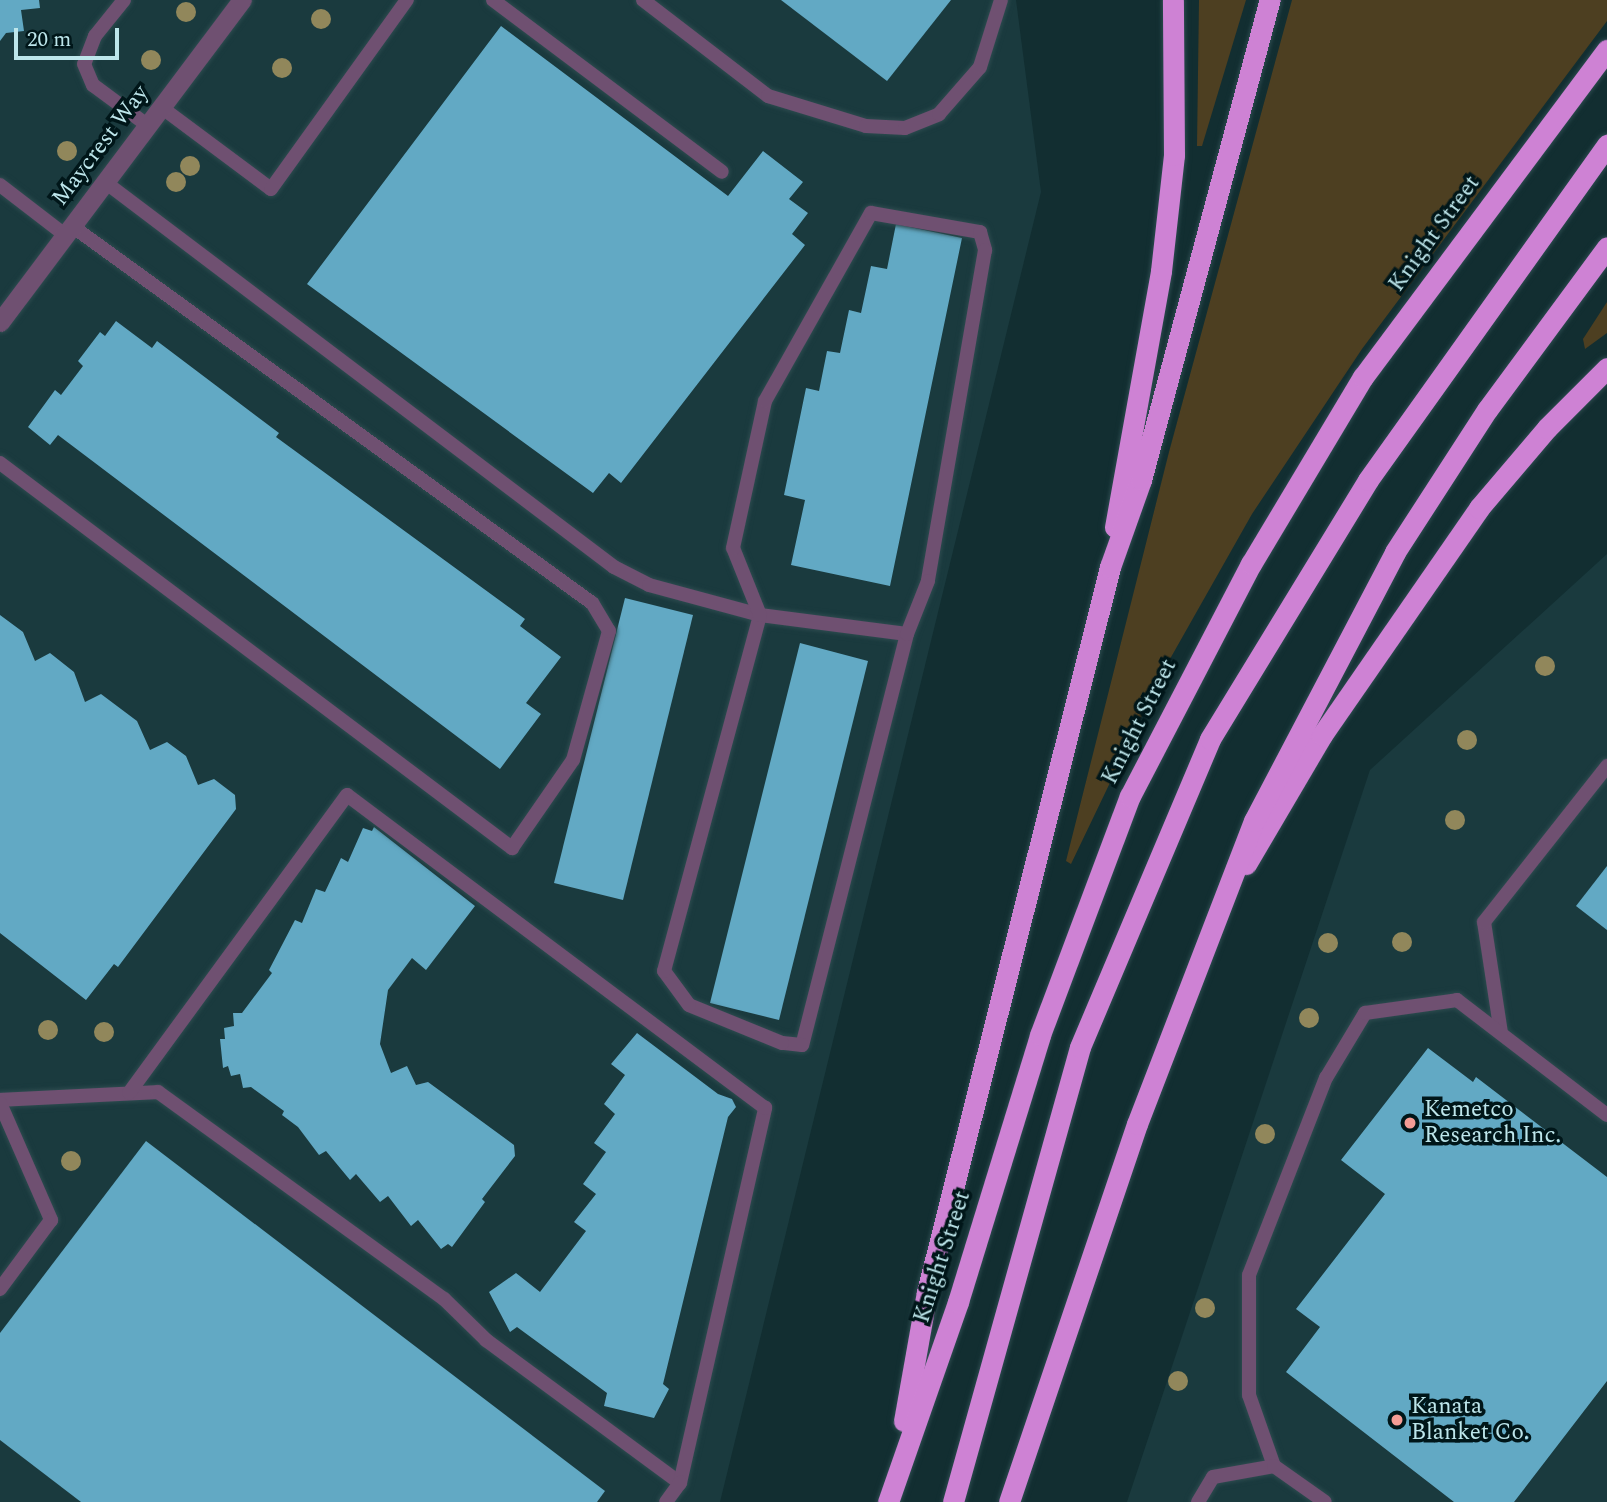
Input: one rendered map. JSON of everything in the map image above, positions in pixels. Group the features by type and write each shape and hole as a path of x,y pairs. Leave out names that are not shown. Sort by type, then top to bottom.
{"highway":[{"path":"895,1474 927,1292 1110,567 1161,271 1174,155 1173,0"},
{"path":"1110,567 1141,480 1270,0"},
{"name":"Knight Street","path":"888,1502 895,1474 958,1302 1040,1035 1130,796 1251,564 1363,377 1607,50"},
{"path":"953,1502 1080,1047 1210,739 1368,480 1607,145"},
{"path":"1009,1502 1137,1124 1216,910 1290,747 1395,552 1488,410 1607,247"},
{"path":"1216,910 1275,820 1322,735 1431,574 1479,508 1547,428 1607,368"}],"street":[{"name":"Maycrest Way","path":"0,322 242,0"}],"lane":[{"path":"124,0 95,36 84,64 93,85 147,125"},
{"path":"161,107 271,190 407,0"},
{"path":"493,0 722,172"},
{"path":"643,0 768,96 866,126 905,128 939,114 980,67 1001,0"},
{"path":"105,182 614,567 649,584 760,615 907,634"},
{"path":"0,185 69,230 592,603 609,631 573,760 512,848 0,463"},
{"path":"871,213 981,232 985,250 928,581 907,634 802,1045 782,1043 689,1005 664,971 760,615 733,548 765,401 871,213"},
{"path":"1501,1033 1484,922 1607,766"},
{"path":"129,1093 347,795 765,1108 677,1502"},
{"path":"1325,1502 1274,1466 1249,1395 1249,1275 1326,1078 1365,1013 1457,1000 1607,1115"},
{"path":"0,1289 51,1220 0,1101 158,1092 444,1299 486,1340 680,1483"},
{"path":"1199,1502 1213,1477 1274,1466"},
{"path":"666,1502 680,1483"}],"shaded area":[{"path":"0,0 1016,0 1041,192 720,1502 0,1502"},
{"path":"1199,0 1246,0 1202,146 1197,146"},
{"path":"1292,0 1607,0 1607,21 1362,349 1252,514 1166,666 1071,864 1066,861 1169,452"},
{"path":"1607,302 1607,333 1585,349 1583,339"},
{"path":"1607,554 1607,1502 1127,1502 1370,770"}],"building":[{"path":"0,0 39,0 40,8 21,10 24,31 6,33 0,41"},
{"path":"781,0 951,0 887,81"},
{"path":"501,26 728,196 763,151 803,182 789,199 808,213 792,234 805,245 621,483 609,473 593,493 307,284"},
{"path":"896,224 962,238 890,586 791,565 805,500 784,495 806,388 819,391 827,351 840,353 849,310 861,313 871,266 887,269"},
{"path":"116,321 152,348 157,341 279,433 276,437 525,619 520,626 561,657 526,703 541,714 500,769 58,435 50,445 28,427 55,390 61,395 83,366 78,361 100,332 105,336"},
{"path":"625,598 693,615 623,900 554,883"},
{"path":"0,615 23,632 35,661 50,653 74,672 85,702 101,694 137,721 150,750 167,742 186,756 198,785 214,779 235,795 236,809 118,967 114,964 86,1000 0,933"},
{"path":"800,643 868,661 779,1020 710,1003"},
{"path":"374,827 475,906 426,970 412,958 388,990 380,1044 391,1073 407,1066 416,1085 428,1082 514,1145 515,1156 482,1199 485,1202 452,1247 448,1244 441,1249 418,1220 411,1226 388,1196 380,1202 356,1174 350,1180 326,1151 319,1155 298,1127 282,1115 284,1111 251,1087 243,1088 240,1074 231,1076 228,1066 223,1068 220,1039 225,1039 224,1028 234,1026 233,1013 242,1013 272,973 269,970 295,920 302,923 316,889 325,892 341,858 348,862 363,828 372,831"},
{"path":"1607,866 1607,930 1576,906"},
{"path":"637,1033 718,1094 732,1099 736,1107 728,1117 663,1384 669,1389 654,1418 604,1406 607,1393 517,1327 510,1332 489,1292 516,1273 540,1292 586,1231 574,1222 596,1194 583,1184 606,1152 594,1143 615,1114 604,1104 625,1075 611,1064"},
{"path":"1428,1048 1473,1082 1476,1077 1607,1177 1607,1381 1514,1502 1454,1502 1286,1372 1320,1327 1296,1309 1385,1194 1341,1160"},
{"path":"146,1141 605,1491 597,1502 81,1502 0,1440 0,1333"}],"place":[{"name":"Kemetco Research Inc.","path":"1410,1123"},
{"name":"Kanata Blanket Co.","path":"1397,1420"}]}
